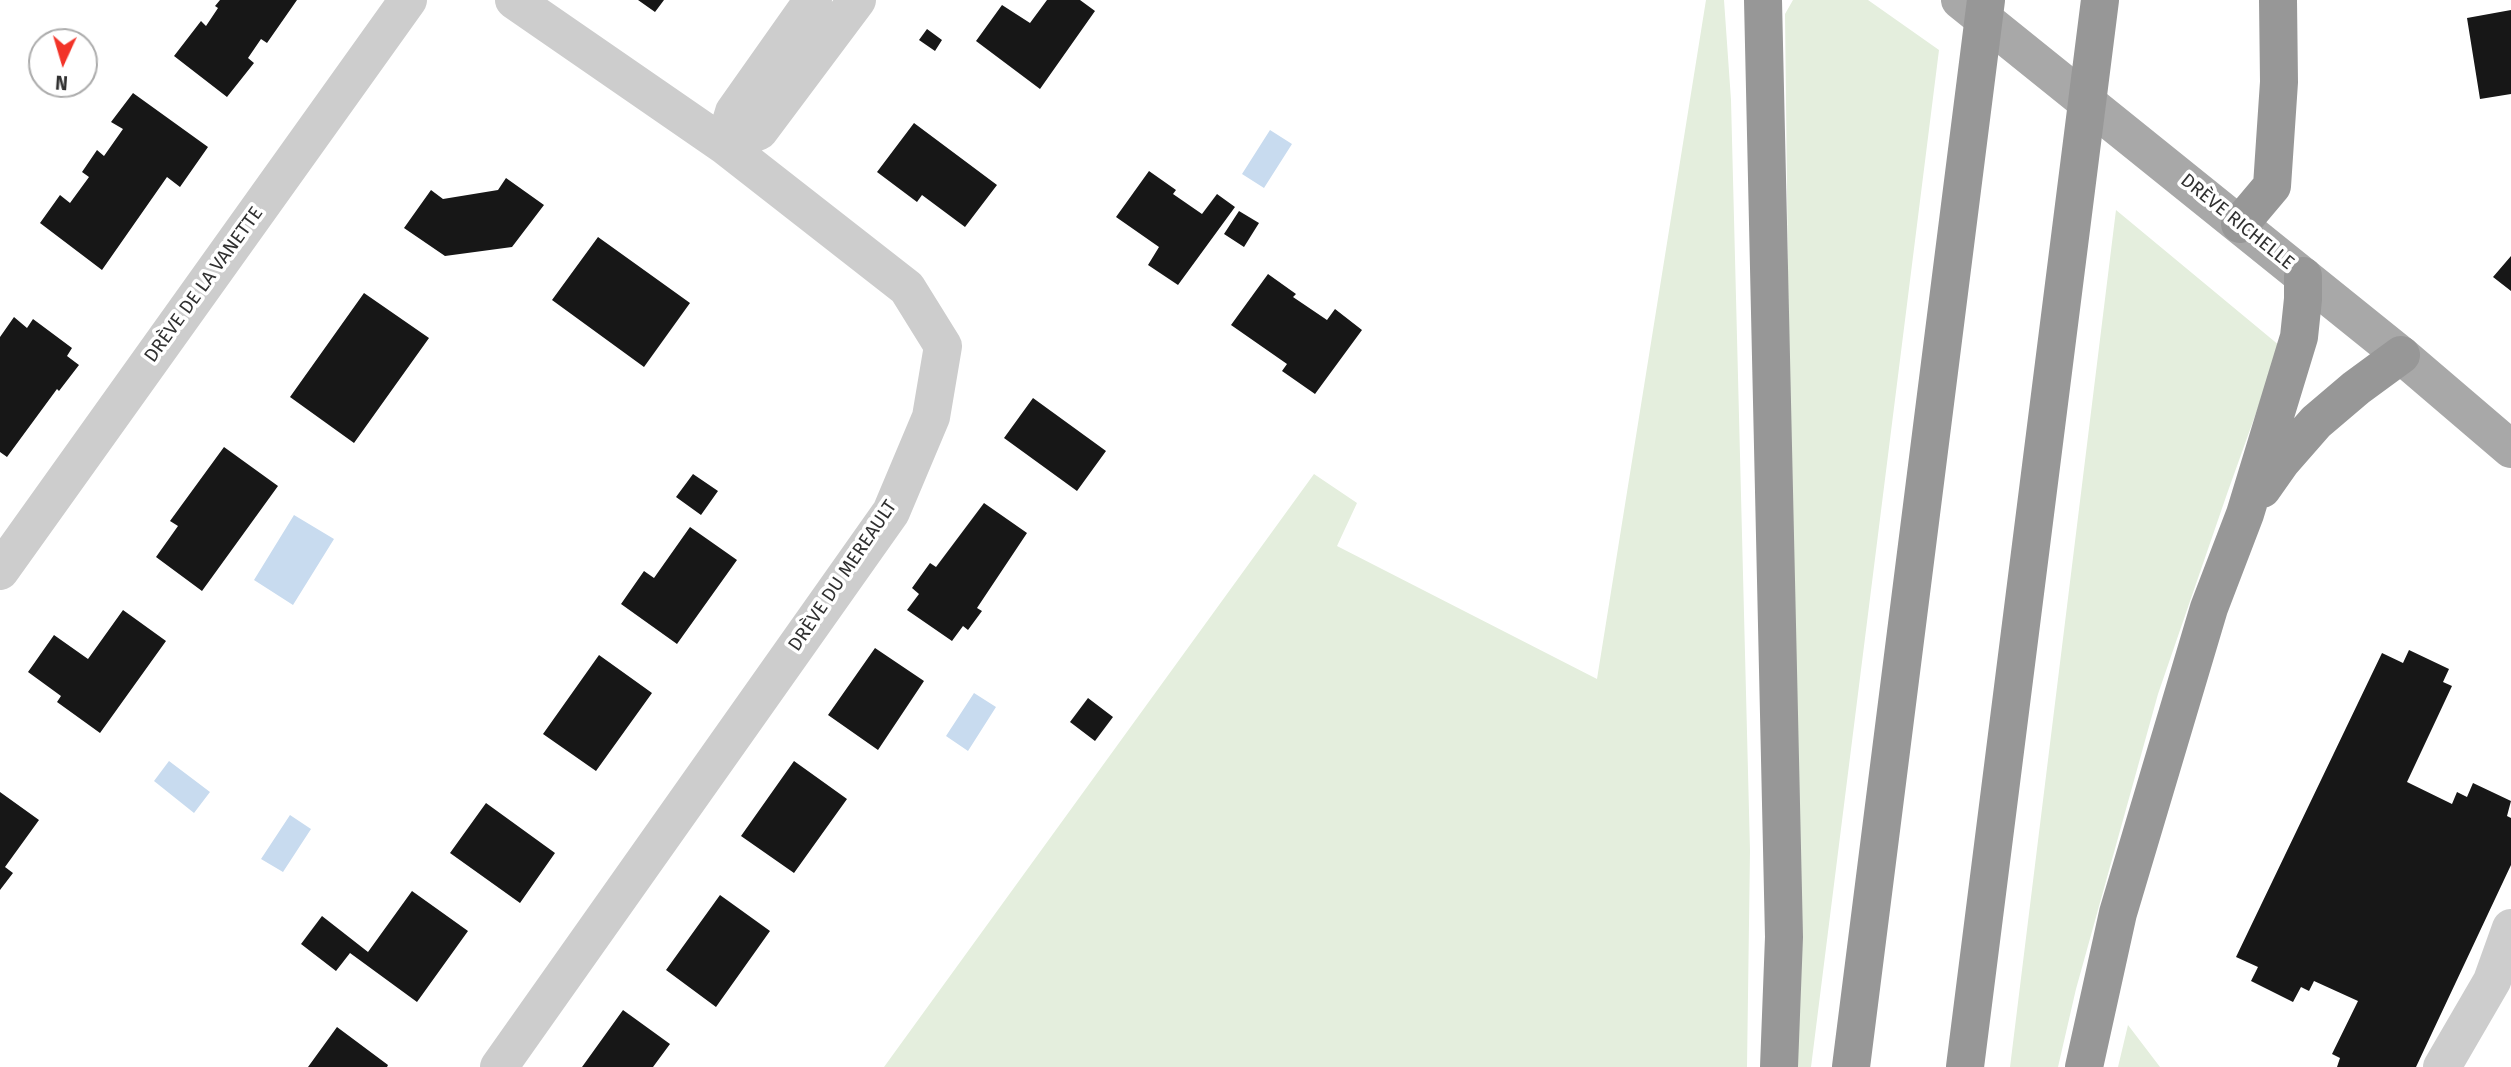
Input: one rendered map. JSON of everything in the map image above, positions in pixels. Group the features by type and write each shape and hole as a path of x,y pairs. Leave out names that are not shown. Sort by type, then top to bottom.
{"highway":[{"path":"1763,0 1784,937 1779,1067"},
{"path":"1851,1067 1986,0"},
{"path":"1965,1067 2100,0"},
{"path":"2240,224 2272,186 2279,82 2278,0"},
{"path":"2084,1067 2118,913 2209,608 2245,514 2299,337 2303,276"},
{"path":"2245,514 2281,462 2316,422 2401,355"}],"main road":[{"name":"DRÈVE RICHELLE","path":"1960,0 2401,355 2511,449"}],"street":[{"name":"DRÈVE DE LA VANETTE","path":"0,571 408,0"},
{"name":"DRÈVE DU MEREAULT","path":"499,1067 891,512 930,417 943,346 907,288 724,145 514,0"},
{"path":"724,145 734,112 813,0"},
{"path":"724,145 759,131 857,0"},
{"path":"2442,1067 2492,981 2511,928"}],"green space":[{"path":"1706,0 1724,0 1731,100 1750,851 1747,1067 884,1067 1314,474 1357,503 1337,546 1597,679"},
{"path":"1793,0 1868,0 1939,50 1811,1067 1797,1067 1785,14"},
{"path":"2116,210 2280,346 2158,694 2076,989 2058,1067 2010,1067"},
{"path":"2128,1025 2160,1067 2118,1067"}],"water":[{"path":"1270,130 1292,144 1264,188 1242,174"},
{"path":"294,515 334,539 293,605 254,580"},
{"path":"974,693 996,707 968,751 946,736"},
{"path":"169,761 210,792 194,813 154,781"},
{"path":"290,815 311,829 283,872 261,859"}],"building":[{"path":"220,0 297,0 267,43 261,39 248,58 254,63 227,97 174,56 201,21 206,26"},
{"path":"638,0 664,0 655,12"},
{"path":"1047,0 1080,0 1095,11 1040,89 976,41 1002,5 1030,23"},
{"path":"2511,10 2511,94 2480,99 2467,18"},
{"path":"927,29 942,40 935,51 919,40"},
{"path":"133,93 208,147 180,187 167,177 102,270 40,223 60,195 70,203 89,177 82,172 97,150 104,156 123,129 111,122"},
{"path":"914,123 997,185 965,227 922,195 917,202 877,172"},
{"path":"1149,171 1176,190 1173,194 1202,214 1217,194 1235,207 1178,285 1148,265 1159,247 1116,217"},
{"path":"506,178 544,205 512,247 445,256 404,228 431,190 443,199 498,190"},
{"path":"1239,211 1259,223 1244,247 1224,234"},
{"path":"598,237 690,303 644,367 552,300"},
{"path":"2511,256 2511,291 2493,277"},
{"path":"1268,274 1296,294 1293,297 1327,320 1335,309 1362,330 1315,394 1282,371 1287,364 1231,325"},
{"path":"364,293 429,338 354,443 290,397"},
{"path":"14,317 27,328 33,319 72,348 67,356 79,365 59,391 57,389 7,457 0,452 0,337"},
{"path":"1033,398 1106,451 1077,491 1004,438"},
{"path":"224,447 278,486 202,591 156,557 178,526 170,521"},
{"path":"693,474 718,491 701,515 676,497"},
{"path":"984,503 1027,533 977,608 982,611 968,630 963,626 952,641 907,610 919,594 912,588 930,563 936,567"},
{"path":"690,527 737,560 677,644 621,604 644,571 654,578"},
{"path":"123,610 166,641 100,733 57,702 61,696 28,672 54,635 88,659"},
{"path":"875,648 924,681 878,750 828,715"},
{"path":"2409,650 2449,669 2443,682 2452,686 2407,782 2452,804 2457,792 2467,797 2473,783 2511,801 2507,816 2511,818 2511,865 2416,1067 2337,1067 2340,1058 2332,1054 2358,1001 2314,981 2309,991 2301,987 2293,1002 2251,981 2258,967 2236,957 2382,653 2403,663"},
{"path":"599,655 652,693 596,771 543,734"},
{"path":"1088,698 1113,717 1095,741 1070,722"},
{"path":"794,761 847,799 794,873 741,836"},
{"path":"0,792 39,820 5,867 13,873 0,890"},
{"path":"486,803 555,853 520,903 450,853"},
{"path":"412,891 468,931 417,1002 350,953 336,971 301,944 322,916 368,952"},
{"path":"720,895 770,931 716,1007 666,970"},
{"path":"623,1010 670,1044 653,1067 582,1067"},
{"path":"337,1027 388,1065 387,1067 308,1067"}]}
